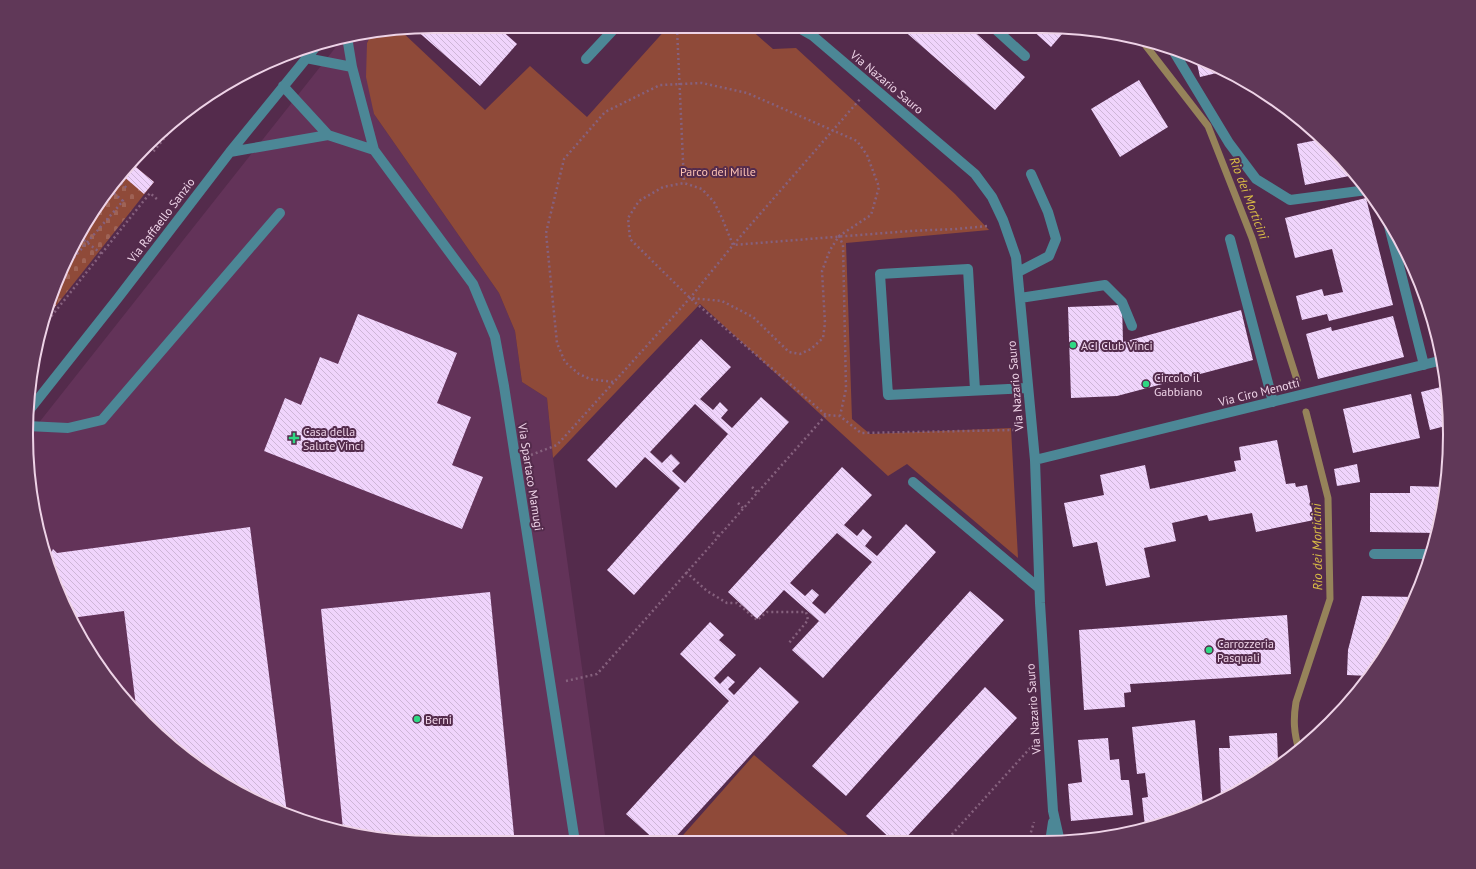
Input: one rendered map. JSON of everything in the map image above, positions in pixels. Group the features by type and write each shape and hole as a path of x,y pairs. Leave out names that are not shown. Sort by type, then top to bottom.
{"street":[{"path":"586,59 610,33"},
{"name":"Via Nazario Sauro","path":"812,33 871,86 975,174 992,197 1003,220 1016,257 1035,460 1039,588 1054,818 1058,835"},
{"path":"1000,33 1025,56"},
{"path":"348,43 352,67 374,150"},
{"name":"Via Raffaello Sanzio","path":"34,404 123,292 230,152 311,52"},
{"path":"1177,56 1229,143 1256,179 1290,200 1361,191"},
{"path":"306,58 352,67"},
{"path":"283,86 328,135"},
{"path":"230,152 328,135 374,150"},
{"name":"Via Spartaco Mamugi","path":"374,150 473,284 495,337 516,461 574,836"},
{"path":"1018,272 1048,256 1056,239 1048,212 1031,174"},
{"path":"33,426 68,428 102,420 280,212"},
{"path":"1230,239 1273,402"},
{"path":"1393,240 1424,365"},
{"path":"975,390 968,269 880,274 888,396 1028,388"},
{"path":"1020,298 1105,285 1122,302 1132,326"},
{"name":"Via Ciro Menotti","path":"1035,460 1436,362"},
{"path":"913,482 1039,588"},
{"path":"1374,554 1425,554"},
{"name":"Via Nazario Sauro","path":"1051,836 1054,818"}],"path":[{"path":"677,33 684,183"},
{"path":"614,382 590,379 579,374 565,362 557,344 546,232 564,159 604,112 660,86 702,83 747,93 857,141 867,155 878,188 871,215 839,236 830,250 822,271 825,323 823,338 811,349 800,354 789,352 753,316 722,301 690,298"},
{"path":"516,461 557,445 690,298 733,244 871,86"},
{"path":"151,151 153,152 163,139"},
{"path":"733,244 714,202 702,189 684,183 663,187 639,201 628,218 630,239 690,298 826,415 840,416 861,433 1032,430"},
{"path":"121,184 128,189"},
{"path":"74,258 122,201 114,193"},
{"path":"51,317 150,193 158,200"},
{"path":"733,244 956,229 981,227 993,224"},
{"path":"839,236 843,245 846,389 840,416"},
{"path":"84,240 102,254"},
{"path":"550,684 597,674 826,415"},
{"path":"752,488 758,492"},
{"path":"738,503 744,508"},
{"path":"712,532 718,536"},
{"path":"686,572 707,591 727,603 737,603 757,620 767,612 806,612 808,620 789,643"},
{"path":"951,836 1048,729"}],"shaded area":[{"path":"369,38 367,43 374,114 499,293 515,331 522,382 547,398 553,458 605,836 434,836 382,833 305,815 257,795 211,768 170,736 133,699 101,658 74,612 54,564 41,513 36,487 33,430 337,46"}],"green space":[{"name":"Parco dei Mille","path":"663,33 755,33 773,49 796,48 955,194 989,230 846,243 852,419 870,434 1011,428 1018,558 907,464 888,476 700,304 553,458 547,398 522,382 515,331 499,293 374,114 366,77 367,43 369,38 405,34 485,110 530,66 587,117"},
{"path":"136,167 154,182 53,310 74,257 101,211 116,190"},
{"path":"754,755 849,836 682,836"}],"building":[{"path":"505,33 517,44 480,86 420,34"},
{"path":"907,33 976,33 1025,77 995,110"},
{"path":"1036,33 1062,34 1051,47"},
{"path":"1197,65 1217,73 1200,77"},
{"path":"1139,80 1168,127 1120,157 1091,109"},
{"path":"1314,141 1348,176 1305,185 1297,144"},
{"path":"136,167 154,182 144,194 126,178"},
{"path":"1366,198 1393,305 1329,321 1327,314 1302,320 1296,296 1322,289 1324,296 1343,292 1332,249 1295,258 1285,218"},
{"path":"1122,305 1123,342 1241,310 1253,360 1117,396 1071,398 1068,307"},
{"path":"358,314 457,353 437,403 471,417 452,465 483,477 462,529 264,451 285,398 301,405 320,357 338,364"},
{"path":"1393,316 1404,357 1318,379 1306,334 1331,327 1332,331"},
{"path":"701,339 731,367 700,399 713,410 720,402 728,410 721,418 732,428 761,397 789,422 634,595 607,570 680,488 645,457 616,488 587,460","holes":["695,404 728,434 685,483 672,471 680,463 671,454 662,463 650,452"]},
{"path":"1440,387 1443,427 1430,430 1421,392"},
{"path":"1411,394 1420,438 1353,453 1343,409"},
{"path":"1277,440 1286,484 1295,483 1296,487 1307,485 1314,520 1256,532 1252,513 1209,521 1207,515 1172,523 1176,541 1144,548 1150,577 1106,586 1097,542 1073,547 1064,503 1104,495 1100,475 1145,465 1150,489 1236,471 1234,461 1241,460 1239,447"},
{"path":"1357,464 1360,482 1337,486 1334,469"},
{"path":"842,467 872,495 844,525 857,536 863,529 872,537 865,546 877,556 906,524 936,552 823,678 792,650 819,621 784,590 757,619 728,592","holes":["837,533 872,562 825,614 812,603 819,595 812,589 805,596 790,583"]},
{"path":"1410,486 1440,487 1430,533 1370,532 1370,493 1410,493"},
{"path":"250,527 286,807 257,795 211,768 170,736 135,702 124,611 77,617 54,564 51,553 53,549 57,553"},
{"path":"970,591 1004,620 846,796 812,766"},
{"name":"Berni","path":"490,592 515,836 408,835 382,833 343,825 321,609"},
{"path":"1362,596 1408,597 1402,612 1389,635 1362,676 1347,675 1348,650"},
{"name":"Carrozzeria Pasquali","path":"1287,615 1291,674 1130,684 1131,692 1124,693 1125,707 1084,710 1079,630"},
{"path":"710,622 724,635 719,640 736,655 714,678 720,684 728,676 735,682 728,689 734,695 760,667 799,702 676,836 650,836 626,814 729,701 680,654"},
{"path":"985,687 1017,718 908,836 888,836 866,816"},
{"path":"1195,720 1203,802 1171,815 1144,822 1142,798 1148,797 1145,773 1137,774 1132,727"},
{"path":"1277,733 1278,759 1221,794 1219,748 1230,748 1229,736"},
{"path":"1108,738 1110,760 1119,759 1121,780 1129,780 1133,815 1071,821 1068,784 1082,782 1078,740"}],"waterway":[{"name":"Rio dei Morticini","path":"1147,48 1208,126 1252,238 1297,380"},
{"name":"Rio dei Morticini","path":"1297,743 1294,726 1296,702 1330,599 1328,498 1306,412"}],"place":[{"name":"ACI Club Vinci","path":"1073,345"},
{"name":"Circolo il Gabbiano","path":"1146,384"},
{"name":"Casa della Salute Vinci","path":"294,438"},
{"name":"Carrozzeria Pasquali","path":"1209,650"},
{"name":"Berni","path":"417,719"}]}
